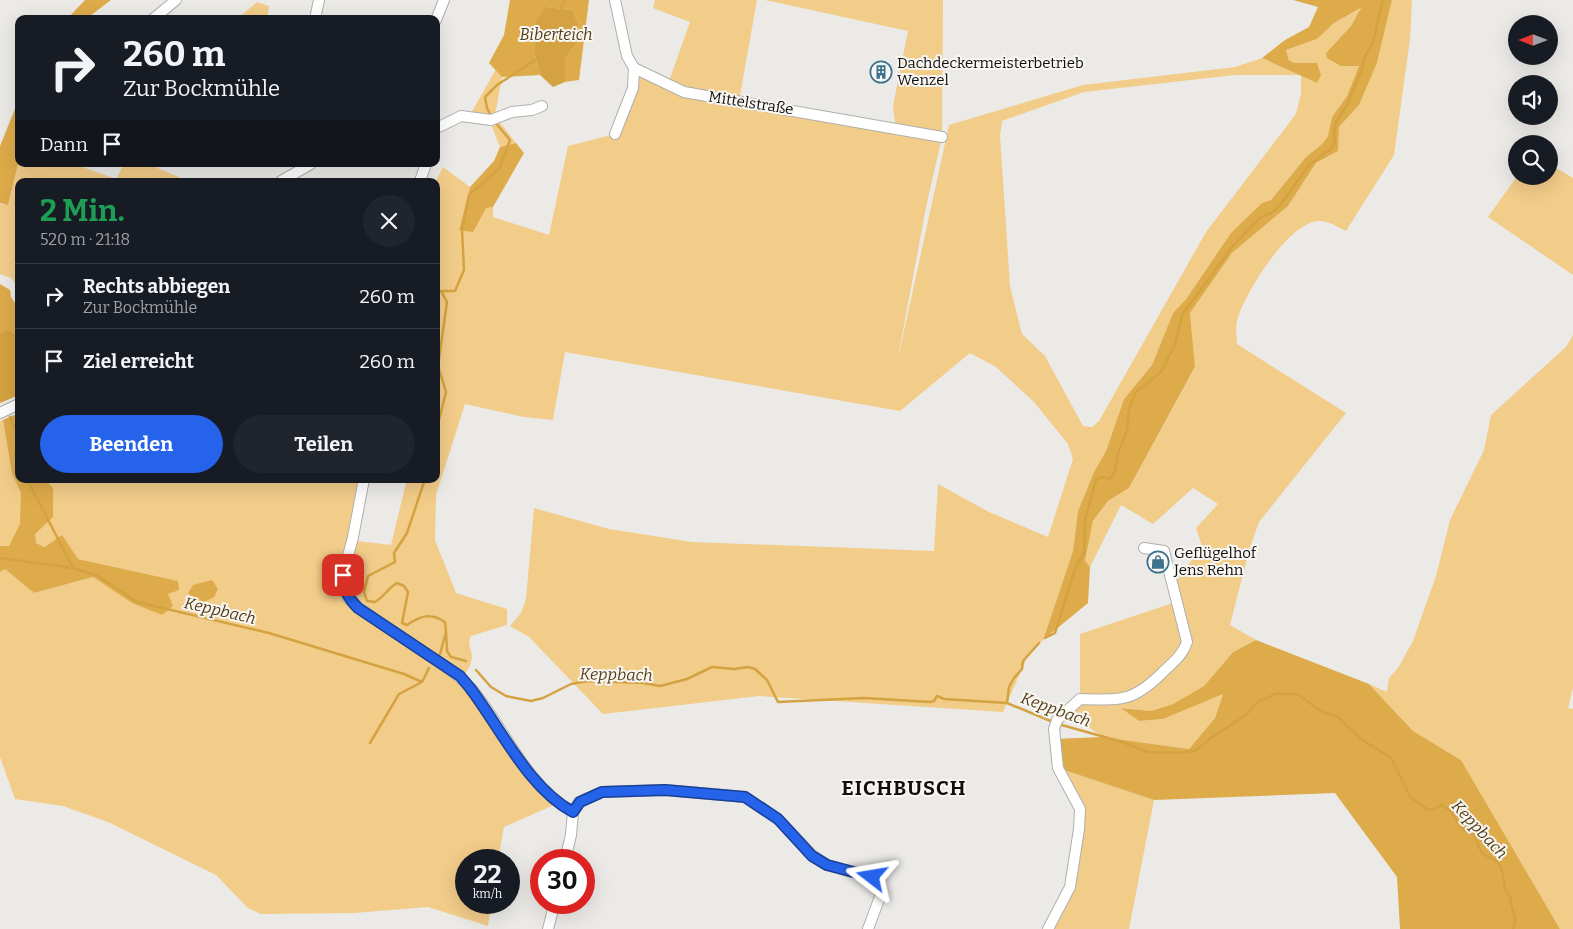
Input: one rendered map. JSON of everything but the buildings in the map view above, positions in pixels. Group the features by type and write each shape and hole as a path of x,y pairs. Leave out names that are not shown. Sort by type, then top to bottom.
{"street":[{"path":"158,15 176,0"},
{"path":"316,15 319,0"},
{"path":"438,15 444,0"},
{"path":"615,0 627,56 634,68 633,88 615,134"},
{"name":"Mittelstraße","path":"634,68 684,92 942,137"},
{"path":"440,126 461,116 494,119 512,112 532,110 542,106"},
{"path":"284,178 294,168"},
{"path":"0,413 15,406"},
{"path":"363,483 353,537 343,575 348,598 358,608 460,676 479,699 508,743 544,789 560,805 573,812"},
{"path":"1048,929 1070,886 1079,829 1080,808 1058,768 1055,729 1080,699 1120,700 1135,696 1150,686 1184,652 1187,642 1164,551 1144,548"},
{"path":"568,849 573,812 580,802 602,792 665,790 745,797 778,819 812,856 827,865 872,877 881,889 881,894 868,929"},
{"path":"548,929 552,914"}],"shaded area":[{"path":"85,0 111,0 91,15 71,15"},
{"path":"510,0 589,0 579,80 565,82 565,59 576,44 579,24 572,10 546,7 535,55 540,75 502,77 489,63 504,35"},
{"path":"655,0 757,0 739,101 896,129 893,106 908,31 765,0 943,0 942,137 926,207 897,363 949,125 1083,85 1235,67 1262,58 1299,75 1235,75 1084,92 1002,121 1000,135 1010,286 1022,334 1045,356 1083,426 1092,427 1099,421 1206,232 1296,114 1301,94 1301,76 1317,83 1307,64 1294,63 1289,60 1286,50 1317,39 1334,23 1362,8 1351,26 1326,53 1359,66 1347,96 1332,117 1328,136 1322,144 1306,157 1271,200 1262,203 1173,313 1152,365 1124,399 1106,451 1094,472 1078,511 1073,551 1043,640 1028,655 1003,712 759,696 603,714 529,637 510,626 521,613 526,599 534,508 609,529 692,542 934,551 938,484 989,512 1048,537 1073,459 1068,444 1034,402 996,367 970,353 900,411 565,352 553,420 524,417 465,404 440,482 440,178 438,178 443,167 470,187 459,230 486,208 493,207 493,217 549,235 568,146 615,134 634,68 668,84 690,22 653,8"},
{"path":"1293,0 1392,0 1377,63 1359,105 1339,127 1338,151 1316,163 1288,206 1232,253 1190,313 1195,367 1129,488 1108,501 1093,521 1085,561 1090,567 1088,603 1043,640 1073,551 1078,511 1094,472 1106,451 1124,399 1152,365 1173,313 1187,298 1231,233 1262,203 1271,200 1306,157 1322,144 1328,136 1332,117 1347,96 1359,66 1341,66 1327,58 1326,53 1351,26 1361,8 1334,23 1317,39 1286,50 1289,60 1294,63 1317,63 1321,75 1317,83 1262,58 1285,40 1309,27 1318,7"},
{"path":"1392,0 1412,0 1410,39 1394,155 1346,231 1328,222 1317,221 1305,225 1280,247 1257,279 1241,309 1236,324 1237,344 1346,413 1259,522 1250,547 1230,625 1256,640 1233,652 1204,686 1173,704 1151,711 1122,708 1139,721 1163,719 1223,693 1215,718 1189,749 1102,737 1090,728 1059,717 1080,699 1080,634 1176,602 1174,584 1202,546 1196,528 1218,504 1193,488 1153,524 1121,505 1090,567 1085,562 1093,521 1108,501 1129,488 1195,368 1190,313 1232,253 1288,206 1316,163 1338,151 1339,127 1359,105 1377,63"},
{"path":"257,2 269,6 268,15 242,15"},
{"path":"496,69 502,77 495,115 470,115"},
{"path":"15,109 15,167 17,167 8,205 0,203 0,146"},
{"path":"498,120 516,143 500,147 491,124"},
{"path":"516,143 524,153 493,207 486,208 473,232 459,230 470,187 494,161 500,147"},
{"path":"17,167 82,167 113,178 15,178 15,283 11,278 0,274 0,204 8,205"},
{"path":"122,167 155,167 181,178 117,178"},
{"path":"1558,169 1573,178 1573,275 1488,217 1511,185 1558,185"},
{"path":"0,284 10,290 11,297 15,303 15,334 12,331 0,333"},
{"path":"1573,335 1573,688 1568,708 1573,709 1573,929 1560,929 1461,760 1413,731 1369,684 1387,692 1389,678 1398,668 1413,641 1436,576 1450,520 1484,450 1491,415 1566,347"},
{"path":"15,416 15,480 12,474 3,420"},
{"path":"3,420 12,474 21,493 21,524 9,546 0,546 0,421"},
{"path":"16,483 49,483 53,488 53,517 35,534 36,543 45,547 62,535 78,559 178,581 179,590 168,594 173,606 162,615 132,603 93,577 34,593 5,569 0,572 0,546 9,546 20,524 21,493"},
{"path":"49,483 361,483 354,527 338,570 337,582 344,596 347,574 357,541 391,545 406,483 440,483 436,495 435,540 456,593 507,609 507,625 471,636 469,643 472,660 459,682 479,703 554,805 504,827 500,849 455,849 455,914 490,914 488,926 428,907 354,913 261,914 248,908 216,875 108,822 63,806 15,799 0,757 0,572 5,568 34,593 93,577 132,603 168,594 177,581 78,559 36,543 34,534 53,488"},
{"path":"212,580 218,589 214,597 200,604 188,593 193,585"},
{"path":"1256,640 1369,684 1413,731 1461,760 1560,929 1400,929 1397,877 1335,793 1154,800 1058,768 1053,739 1102,737 1189,749 1215,718 1223,694 1163,719 1139,721 1121,708 1151,711 1173,704 1204,686 1233,652"},
{"path":"1058,768 1154,800 1129,929 1048,929 1070,887 1080,808"}],"water":[{"name":"Biberteich","path":"546,7 572,10 579,24 576,44 565,59 565,82 553,87 540,75 535,55 536,21"},
{"path":"12,331 15,334 15,397 0,403 0,333"}],"waterway":[{"path":"560,10 565,0"},
{"path":"1045,638 1055,633 1075,569 1084,553 1085,520 1096,480 1100,477 1110,479 1115,471 1118,453 1127,430 1129,410 1136,392 1161,372 1175,344 1182,316 1232,247 1260,218 1273,212 1281,204 1310,164 1332,148 1335,142 1336,122 1348,103 1362,69 1365,56 1373,42 1383,0"},
{"path":"491,116 485,97 497,85 538,58"},
{"path":"440,352 447,302 441,291 455,291 464,270 462,230 469,195 499,169 510,140 494,121"},
{"path":"440,372 446,392 440,416"},
{"path":"10,417 15,428"},
{"path":"29,483 73,568"},
{"path":"424,483 407,533 394,553 395,562 368,576 364,592 367,601 375,602 397,583 404,586 408,592 402,623 407,625 421,617 435,617 445,622 446,632"},
{"name":"Keppbach","path":"0,558 73,568 98,576 137,602 269,633 404,674 422,682 429,668"},
{"name":"Keppbach","path":"440,654 446,632 447,651 451,657 466,661"},
{"path":"1007,703 1009,687 1022,669 1023,661 1039,643"},
{"name":"Keppbach","path":"476,670 491,687 506,696 531,701 543,698 571,684 588,681 643,683 660,686 687,679 712,667 734,669 748,667 755,669 767,680 778,702 864,698 930,702 934,701 937,696 944,699 1007,703 1053,722"},
{"path":"370,743 399,694 422,682"},
{"name":"Keppbach","path":"1058,724 1119,741 1148,752 1178,753 1195,751 1245,716 1259,701 1276,694 1297,694 1321,711 1338,717 1361,739 1391,758 1411,798 1427,809 1433,810 1441,805 1447,808 1463,829 1474,835 1482,852 1496,861 1502,870 1506,890 1511,898 1515,916 1513,929"}],"place":[{"name":"Dachdeckermeisterbetrieb Wenzel","path":"881,72"},
{"name":"Geflügelhof Jens Rehn","path":"1158,562"}],"district":[{"name":"EICHBUSCH","path":"904,788"}],"route":[{"path":"343,575 348,598 358,608 460,676 479,699 508,743 544,789 560,805 573,812 580,802 602,792 665,790 745,797 778,819 812,856 827,865 872,877"}]}
